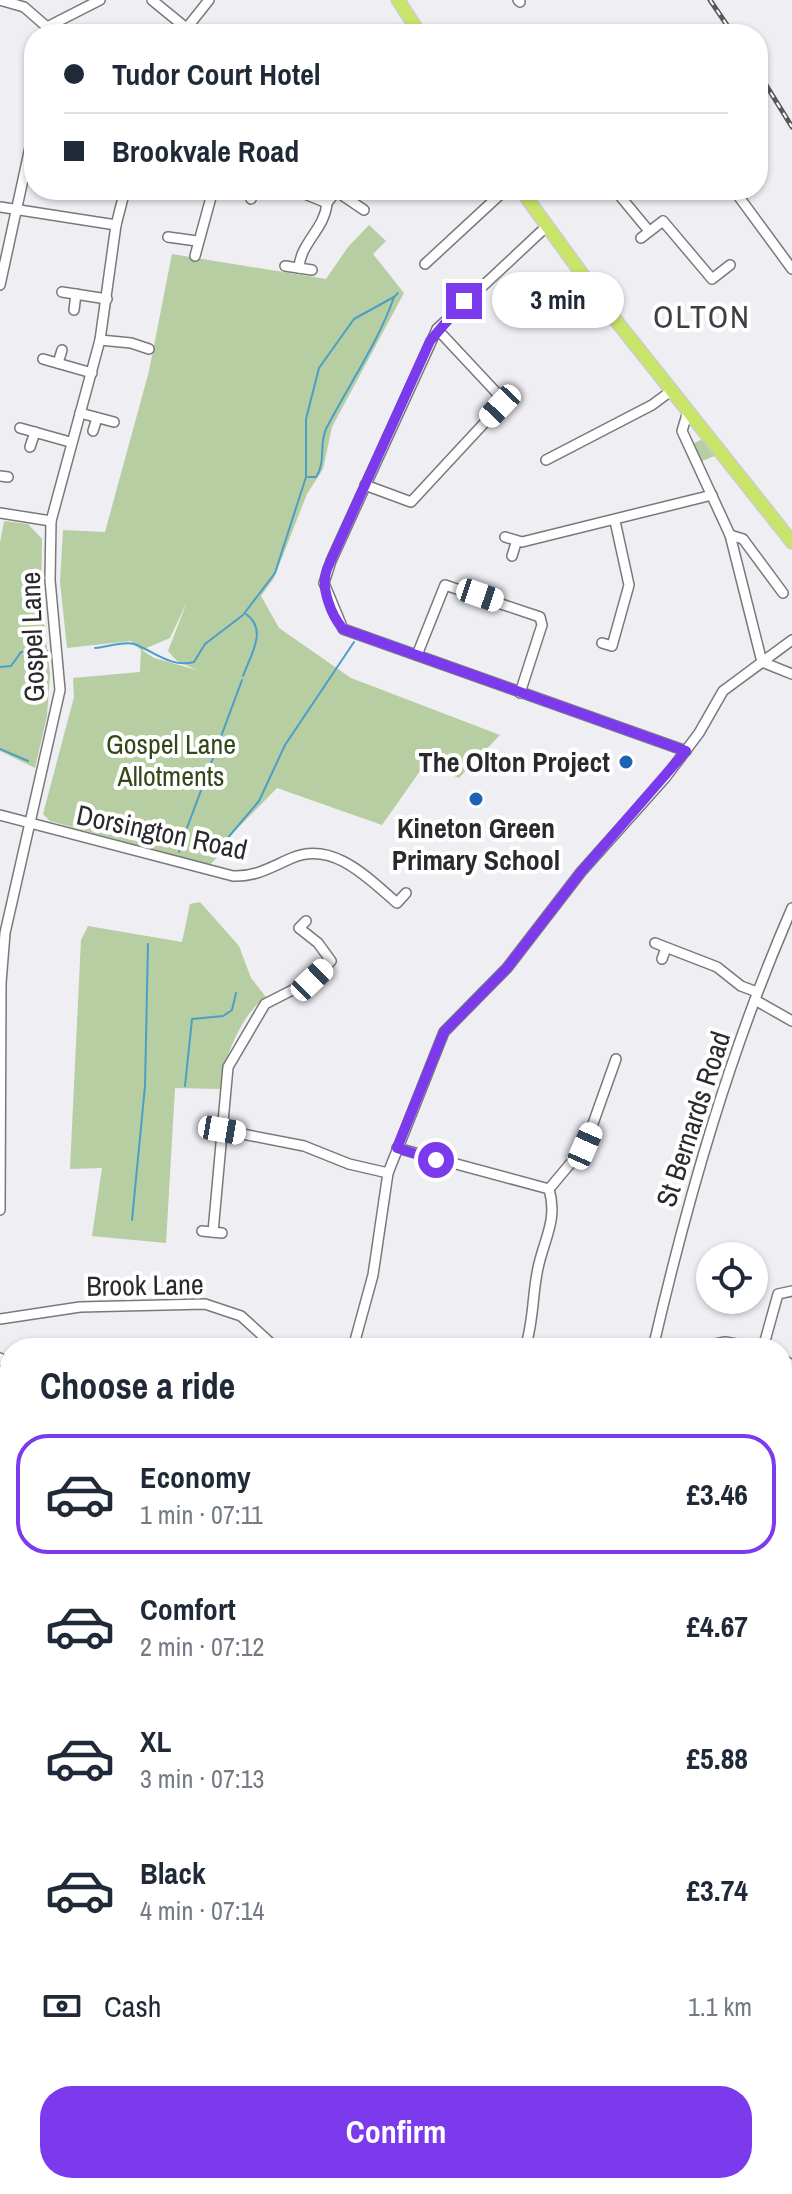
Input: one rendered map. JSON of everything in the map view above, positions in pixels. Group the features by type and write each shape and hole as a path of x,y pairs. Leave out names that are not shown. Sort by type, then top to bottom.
{"highway":[{"path":"398,0 414,24"},
{"path":"528,200 671,391 792,542"},
{"path":"767,508 792,532"}],"street":[{"path":"0,0 24,7 41,24"},
{"path":"60,24 100,0"},
{"path":"152,0 177,24"},
{"path":"188,24 209,0"},
{"path":"0,285 24,180"},
{"name":"Gospel Lane","path":"0,1210 1,983 9,910 50,747 60,690 51,592 51,521 100,340 122,200"},
{"path":"195,256 210,200"},
{"path":"320,200 327,203"},
{"path":"299,268 304,250 321,225 329,200"},
{"path":"350,200 364,210"},
{"path":"425,264 494,200"},
{"path":"622,200 645,234 663,221 712,279 730,265"},
{"path":"741,200 792,269"},
{"path":"0,207 116,225"},
{"path":"547,226 437,329 324,583 343,629 686,751"},
{"path":"168,237 197,241"},
{"path":"285,266 312,270"},
{"path":"62,292 107,299"},
{"path":"74,310 76,294"},
{"path":"365,485 411,502 500,406 501,399 495,391 437,329"},
{"path":"100,340 131,343 149,349"},
{"path":"58,363 62,350"},
{"path":"43,359 92,373"},
{"path":"546,460 652,405 671,391"},
{"path":"688,411 682,431 730,535 762,662"},
{"path":"80,413 114,422"},
{"path":"93,431 97,418"},
{"path":"20,428 70,442"},
{"path":"30,447 35,432"},
{"path":"505,537 516,543 712,495"},
{"path":"0,513 51,521"},
{"path":"602,643 612,646 628,593 615,521"},
{"path":"730,535 743,539 783,593"},
{"path":"512,556 516,543"},
{"path":"417,655 445,585 540,617 542,625 520,693"},
{"path":"356,1338 373,1275 388,1173 444,1032 507,968 581,872 686,751 723,691 792,640"},
{"path":"762,662 792,674"},
{"path":"0,815 30,821"},
{"name":"Dorsington Road","path":"30,821 38,827 233,876 258,874 305,855 336,858 360,872 397,903 406,893"},
{"name":"St Bernards Road","path":"655,1338 691,1190 756,996 792,908"},
{"path":"212,1232 228,1067 259,1010 273,997 312,980 331,961 318,943 299,928 306,921"},
{"path":"655,943 717,967 792,1021"},
{"path":"662,959 666,948"},
{"path":"528,1338 534,1317 539,1261 553,1223 549,1189 585,1146 616,1059"},
{"path":"222,1130 304,1146 349,1164 388,1173"},
{"path":"397,1148 549,1189"},
{"path":"764,1338 778,1294 792,1291"},
{"name":"Brook Lane","path":"0,1319 80,1307 205,1304 241,1316 265,1338"}],"green space":[{"name":"Gospel Lane Allotments","path":"369,225 386,241 373,254 404,293 332,427 323,469 307,494 274,578 261,596 279,628 351,678 500,735 459,778 425,764 382,825 277,788 226,840 227,846 210,865 50,821 43,814 74,697 73,678 140,672 141,650 131,641 67,648 60,582 63,530 105,532 149,371 172,254 326,279 348,247","holes":["187,602 168,651 177,661 197,670 154,658 142,650 170,638"]},
{"path":"703,439 717,455 700,462 692,444"},
{"path":"4,521 28,524 42,539 41,596 50,674 47,716 35,768 0,751 0,543"},
{"path":"200,902 239,946 251,978 266,997 249,1014 235,1038 220,1089 175,1088 166,1243 92,1236 102,1168 70,1169 81,940 88,926 182,942 190,904"}],"waterway":[{"path":"308,477 316,477 319,472 326,429 398,293"},
{"path":"95,648 130,643 170,661 194,662 205,644 243,615 275,573 306,477 306,419 319,368 354,319 394,297"},
{"path":"243,676 257,635 253,620 246,614"},
{"path":"226,840 259,801 285,745 354,642"},
{"path":"0,667 11,666 21,652 47,651"},
{"path":"187,828 242,680"},
{"path":"0,749 28,761"},
{"path":"179,852 186,832"},
{"path":"132,1220 145,1086 148,944"},
{"path":"185,1086 192,1019 223,1016 232,1010 236,993"}],"railway":[{"path":"710,0 726,24"},
{"path":"768,88 792,127"}],"place":[{"name":"The Olton Project","path":"626,762"},
{"name":"Kineton Green Primary School","path":"476,799"}],"district":[{"name":"OLTON","path":"702,316"}],"route":[{"path":"436,1160 397,1148 444,1032 507,968 581,872 686,751 343,629 337,622 324,576 430,341 437,329 464,301"}]}
